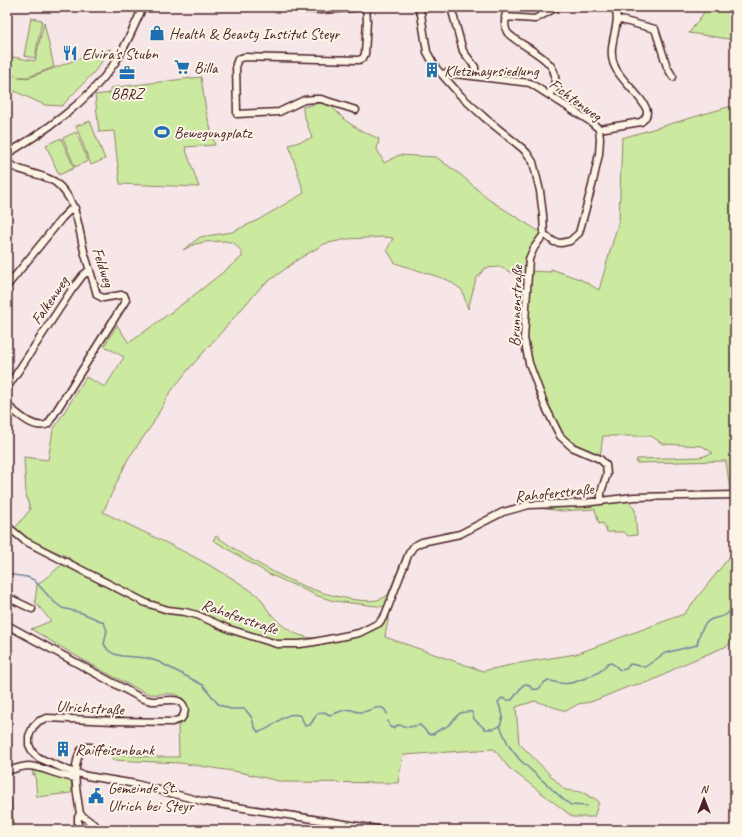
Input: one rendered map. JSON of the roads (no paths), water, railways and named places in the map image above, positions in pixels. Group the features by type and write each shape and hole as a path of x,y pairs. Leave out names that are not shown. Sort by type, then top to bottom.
{"street":[{"path":"7,154 58,120 97,86 121,53 143,7"},
{"path":"285,7 321,10 365,7 367,21 365,54 363,58 359,60 238,59 236,64 237,114 279,112 304,100 315,98 356,110"},
{"path":"417,7 421,14 427,52 431,60 442,74 485,118 518,144 530,156 537,175 540,191 544,234"},
{"path":"451,7 463,51 475,67 476,76"},
{"path":"507,7 506,29 510,34 546,60 555,72 556,82 549,95"},
{"path":"506,17 535,19 557,7"},
{"path":"599,129 641,122 646,116 647,112 644,104 621,77 611,56 611,45 617,19 615,7"},
{"path":"617,19 656,29 667,67 673,77"},
{"name":"Fichtenweg","path":"442,74 446,73 528,82 599,129 599,154 580,233 570,241 561,243 554,242 544,234"},
{"name":"Feldweg","path":"7,162 13,166 43,176 55,182 64,190 75,208 83,245 99,296 107,298 121,295 126,298 126,303 48,424 40,426 31,422 7,405"},
{"path":"7,286 62,218 70,210 75,208"},
{"name":"Brunnenstraße","path":"544,234 534,248 529,263 528,297 524,333 526,352 531,370 545,406 560,436 572,447 600,459 606,465 607,474 601,500"},
{"name":"Falkenweg","path":"7,388 71,291 83,275 90,270"},
{"name":"Rahoferstraße","path":"7,526 25,540 146,602 168,610 197,615 229,629 277,644 300,644 359,633 380,623 385,615 411,549 418,544 460,534 494,516 521,507 539,504 583,503 646,496 735,495"},
{"path":"7,597 32,609"},
{"name":"Ulrichstraße","path":"7,625 139,697 150,701 175,700 184,705 185,710 183,716 176,722 114,721 53,717 43,719 33,727 29,736 29,745 33,753 45,761 75,776 136,784 205,802 383,830"},
{"path":"78,830 78,817 80,814 75,776 81,750 86,747 92,747"},
{"path":"7,771 24,767 35,767 62,776 75,776"},
{"path":"80,814 101,830"}],"waterway":[{"path":"7,572 34,580 53,601 62,608 82,613 103,622 107,630 104,644 108,650 114,654 147,658 159,662 203,685 218,704 230,709 245,709 252,718 254,726 258,732 269,728 289,715 301,716 305,726 310,725 317,714 324,712 330,715 347,710 364,712 379,707 385,710 387,714"},
{"path":"500,726 503,716 498,702 502,698 512,700 523,685 526,684 532,689 538,689 547,681 558,683 574,682 597,673 609,662 620,670 626,669 630,664 645,667 665,653 697,645 706,623 712,619 727,614 735,601"},
{"path":"388,721 390,727 393,728 398,725 409,727 420,725 429,734 433,734 450,724 459,714 464,712 472,712 474,719 485,729 493,729 500,726 509,746 520,760 564,800 571,805 587,806"}],"place":[{"name":"Health & Beauty Institut Steyr","path":"157,33"},
{"name":"Elvira's Stubn","path":"70,53"},
{"name":"Billa","path":"182,67"},
{"name":"Kletzmayrsiedlung","path":"432,70"},
{"name":"BBRZ","path":"127,73"},
{"name":"Bewegungplatz","path":"162,132"},
{"name":"Raiffeisenbank","path":"63,749"},
{"name":"Gemeinde St. Ulrich bei Steyr","path":"96,796"}]}
